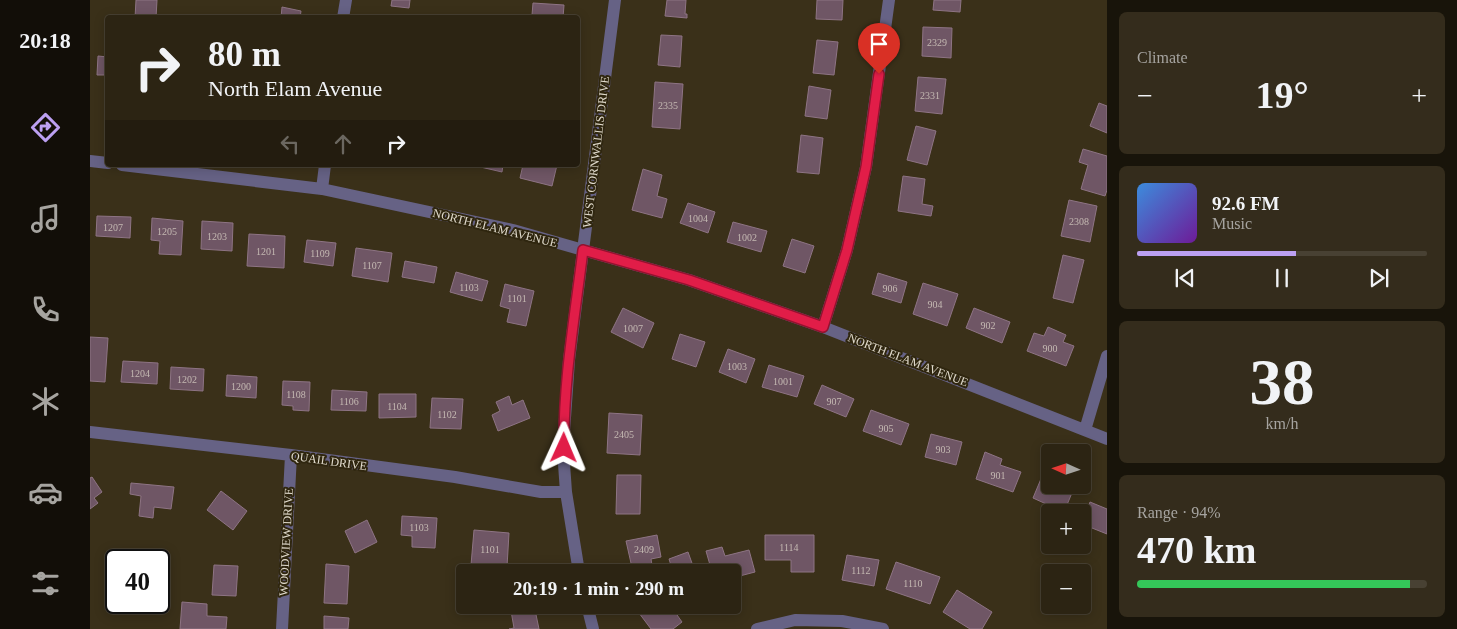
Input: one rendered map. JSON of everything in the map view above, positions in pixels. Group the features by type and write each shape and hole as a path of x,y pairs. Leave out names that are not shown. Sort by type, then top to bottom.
{"street":[{"path":"344,15 346,0"},
{"name":"WEST CORNWALLIS DRIVE","path":"578,564 566,492 564,432 569,360 615,0"},
{"path":"823,327 847,250 866,167 889,0"},
{"path":"90,161 105,163"},
{"name":"NORTH ELAM AVENUE","path":"139,167 322,189 512,230 689,280 823,327 1107,439"},
{"path":"322,189 325,167"},
{"path":"1085,430 1107,356"},
{"name":"QUAIL DRIVE","path":"90,432 291,455 455,477 541,492 566,492"},
{"name":"WOODVIEW DRIVE","path":"282,629 291,455"},
{"path":"589,614 593,629"},
{"path":"757,629 795,620 842,621 883,629"}],"building":[{"path":"136,0 157,0 156,15 135,15"},
{"path":"392,0 410,0 409,8 391,6"},
{"path":"667,0 686,0 685,14 687,14 687,18 665,16"},
{"path":"817,0 843,0 842,20 816,19"},
{"path":"934,0 961,0 960,12 933,10"},
{"path":"533,3 564,5 563,15 532,15"},
{"path":"282,7 301,11 300,15 281,15"},
{"path":"923,27 952,28 951,58 922,56"},
{"path":"661,35 682,36 680,67 658,65"},
{"path":"817,40 838,42 834,75 813,73"},
{"path":"98,56 105,57 105,75 97,75"},
{"path":"918,77 946,79 942,114 915,111"},
{"path":"655,82 683,84 680,129 652,127"},
{"path":"809,86 831,90 827,119 805,116"},
{"path":"1099,103 1107,106 1107,133 1090,126"},
{"path":"916,126 936,131 927,165 907,160"},
{"path":"801,135 823,138 819,174 797,172"},
{"path":"1083,149 1107,156 1107,190 1105,196 1081,189 1088,165 1079,162"},
{"path":"481,167 503,167 502,172"},
{"path":"523,167 557,167 552,186 520,178"},
{"path":"643,169 662,175 657,196 667,199 662,218 632,210"},
{"path":"903,176 925,179 922,204 933,206 931,216 898,211"},
{"path":"1069,200 1097,206 1090,242 1061,236"},
{"path":"688,203 715,212 708,233 680,223"},
{"path":"97,216 131,217 130,238 96,236"},
{"path":"152,218 183,221 181,255 159,254 160,241 151,240"},
{"path":"202,221 233,223 232,251 201,249"},
{"path":"733,222 767,231 761,252 727,242"},
{"path":"249,234 285,236 284,268 247,266"},
{"path":"792,239 814,246 805,273 783,266"},
{"path":"307,240 336,243 333,266 304,262"},
{"path":"356,248 392,253 388,282 352,276"},
{"path":"1063,255 1084,260 1073,303 1053,298"},
{"path":"405,261 437,267 434,283 402,277"},
{"path":"456,272 488,281 482,301 450,292"},
{"path":"878,273 907,282 901,303 872,294"},
{"path":"923,283 958,294 947,326 913,314"},
{"path":"505,284 534,291 526,326 507,322 510,309 500,306"},
{"path":"623,308 654,323 643,348 611,332"},
{"path":"974,308 1010,322 1002,343 966,328"},
{"path":"1048,327 1066,335 1063,342 1074,346 1066,366 1027,351 1034,333 1044,336"},
{"path":"680,334 705,342 696,367 672,359"},
{"path":"90,337 108,338 105,382 90,381"},
{"path":"728,349 755,359 746,383 719,372"},
{"path":"123,361 158,363 157,384 121,382"},
{"path":"769,365 804,376 797,397 762,387"},
{"path":"171,367 204,369 203,391 170,389"},
{"path":"227,375 257,377 256,398 226,396"},
{"path":"283,381 310,382 309,411 293,410 293,406 282,405"},
{"path":"822,385 854,399 846,417 814,404"},
{"path":"332,390 367,392 366,411 331,410"},
{"path":"379,394 416,394 416,417 379,418"},
{"path":"509,396 512,405 523,400 530,418 498,431 492,415 500,411 496,402"},
{"path":"432,398 463,399 461,429 430,428"},
{"path":"871,410 909,424 901,445 863,431"},
{"path":"609,413 642,415 640,455 607,453"},
{"path":"931,434 962,442 956,465 925,457"},
{"path":"985,452 1002,459 1000,465 1021,472 1013,492 976,479"},
{"path":"617,475 641,475 640,514 616,514"},
{"path":"92,477 102,492 94,498 98,503 90,509 90,478"},
{"path":"1041,479 1041,494 1072,494 1067,504 1046,504 1033,498"},
{"path":"131,483 174,487 171,509 154,507 153,518 139,516 141,496 130,494"},
{"path":"221,491 247,511 233,530 207,510"},
{"path":"1090,502 1107,509 1107,534 1091,528 1091,504 1089,504"},
{"path":"402,516 437,518 435,548 412,547 412,536 401,535"},
{"path":"367,520 377,542 355,553 345,531"},
{"path":"474,530 509,533 507,564 471,564"},
{"path":"657,535 661,557 651,559 652,564 631,564 626,541"},
{"path":"765,535 814,535 814,572 791,572 791,560 765,560"},
{"path":"722,547 725,556 749,550 755,572 741,576 741,564 710,564 706,551"},
{"path":"688,552 692,564 671,564 669,559"},
{"path":"847,555 879,560 874,586 842,580"},
{"path":"896,562 940,577 930,604 886,589"},
{"path":"326,564 349,566 347,604 324,603"},
{"path":"214,565 238,566 236,596 212,595"},
{"path":"957,590 992,612 982,629 970,629 943,612"},
{"path":"182,602 207,604 207,616 227,617 226,629 180,629"},
{"path":"512,614 536,614 539,629 509,629 514,628"},
{"path":"640,614 676,614 682,622 673,629 651,629"},
{"path":"324,616 349,618 348,629 324,629"}],"route":[{"path":"564,448 569,360 583,250 689,280 823,327 847,250 866,167 879,74"}]}
